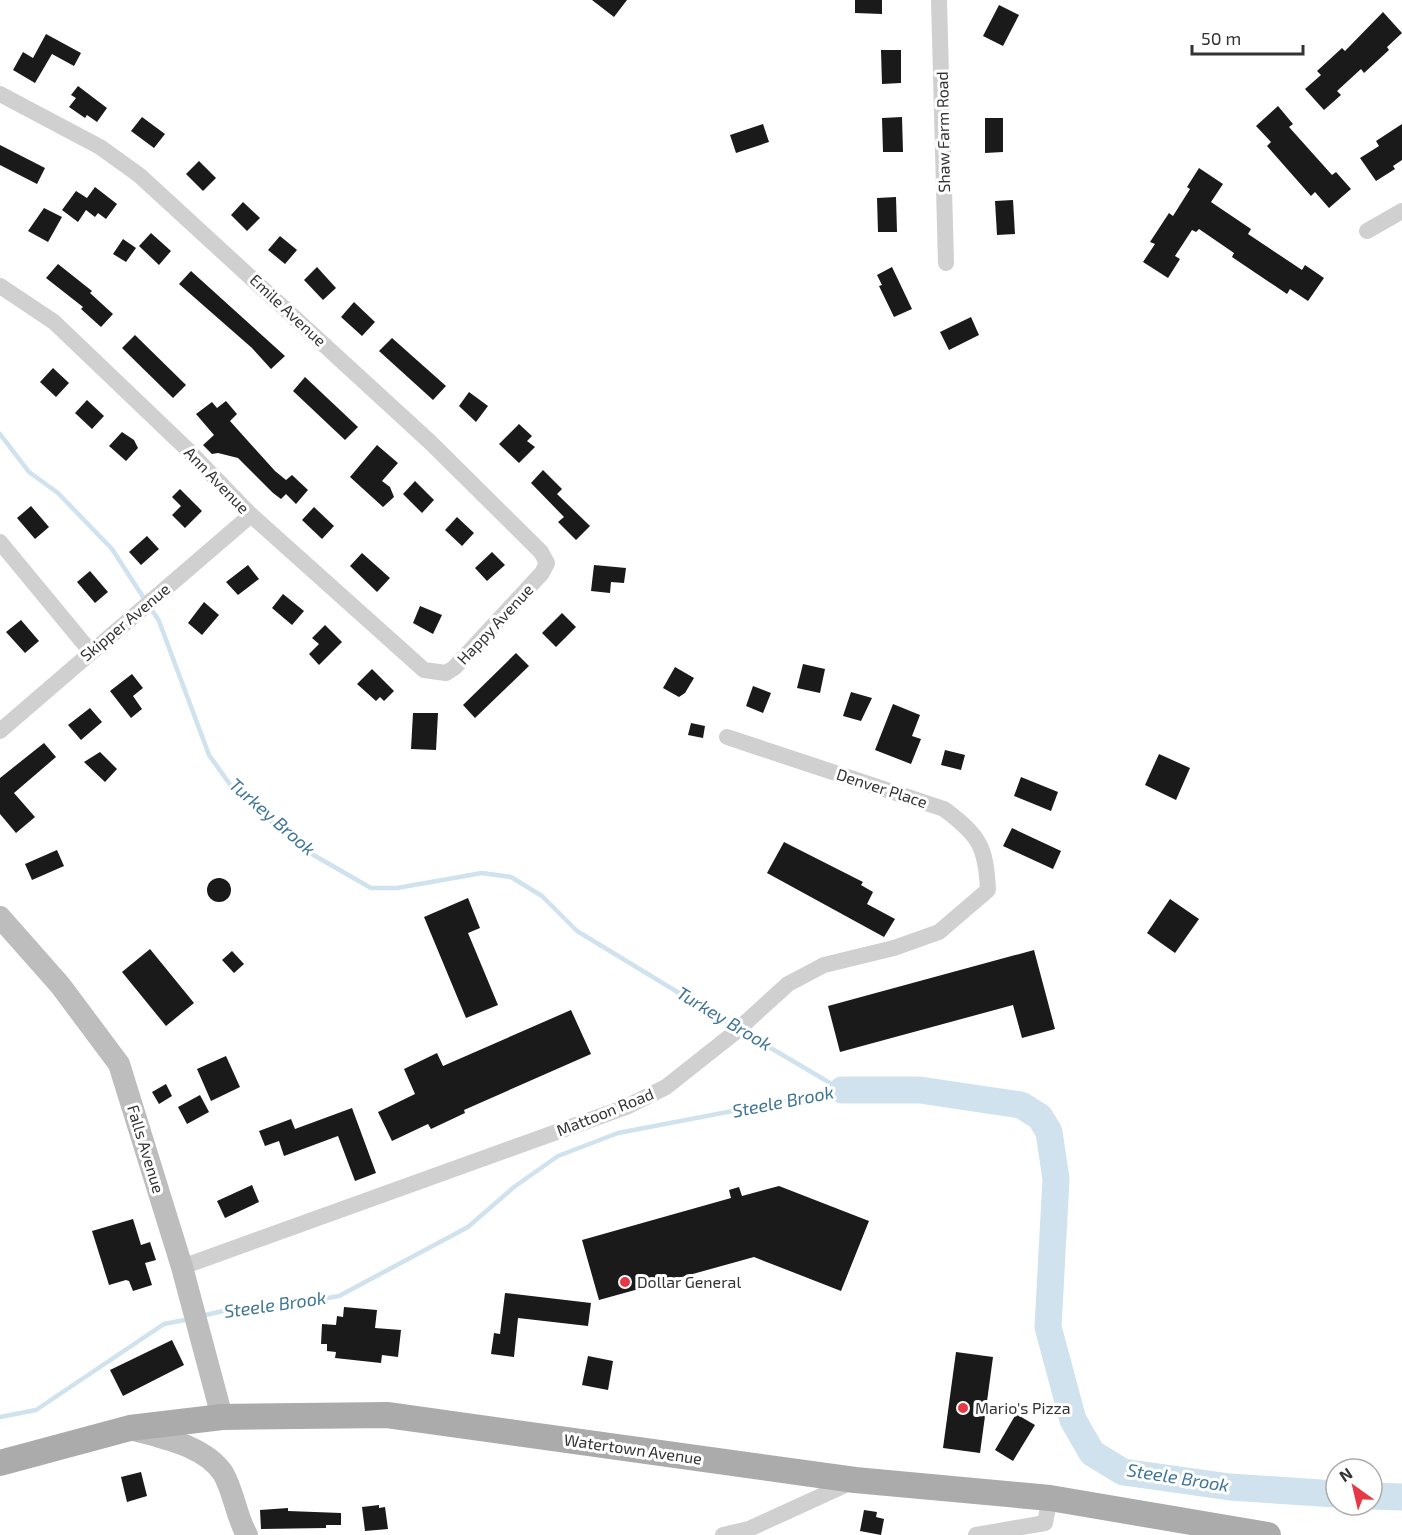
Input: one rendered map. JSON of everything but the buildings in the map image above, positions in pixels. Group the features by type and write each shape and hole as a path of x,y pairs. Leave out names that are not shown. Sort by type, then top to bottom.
{"main road":[{"name":"Falls Avenue","path":"0,917 67,994 119,1064 184,1276 222,1417"},
{"name":"Watertown Avenue","path":"0,1463 130,1428 222,1417 387,1415 855,1480 1050,1498 1268,1535"},
{"path":"130,1428 169,1440 205,1455 223,1474 247,1535"}],"street":[{"name":"Shaw Farm Road","path":"939,0 946,263"},
{"name":"Emile Avenue","path":"0,94 100,147 139,175 430,442 541,552 548,563"},
{"path":"1366,231 1402,212"},
{"name":"Ann Avenue","path":"0,286 54,322 190,452 251,515 326,580 414,663 434,674"},
{"name":"Skipper Avenue","path":"0,731 90,651 251,515"},
{"path":"0,542 90,651"},
{"name":"Happy Avenue","path":"434,674 446,673 454,668 497,624 542,573 548,563"},
{"name":"Denver Place","path":"727,737 944,809 970,829 986,859 988,890"},
{"name":"Mattoon Road","path":"184,1276 626,1107 666,1087 733,1034 788,984 824,965 894,948 939,932 988,890"},
{"path":"723,1535 749,1529 855,1480"},
{"path":"976,1535 1044,1523 1050,1498"}],"waterway":[{"name":"Turkey Brook","path":"0,434 29,472 58,493 112,549 145,600"},
{"name":"Turkey Brook","path":"150,607 159,621 209,755 234,790 303,849 371,888 397,888 482,873 511,877 542,896 577,931 735,1027"},
{"name":"Turkey Brook","path":"742,1031 842,1090"},
{"name":"Steele Brook","path":"201,1316 232,1309 289,1305 339,1296 468,1227 514,1187 558,1156 618,1133 842,1090"},
{"name":"Steele Brook","path":"842,1090 920,1090 1021,1105 1040,1117 1049,1132 1056,1179 1048,1327 1073,1420 1092,1453 1123,1472 1230,1487 1324,1493"},
{"name":"Steele Brook","path":"0,1417 36,1410 164,1324 190,1319"},
{"name":"Steele Brook","path":"1384,1496 1402,1497"}],"place":[{"name":"Dollar General","path":"625,1282"},
{"name":"Mario's Pizza","path":"963,1408"}]}
